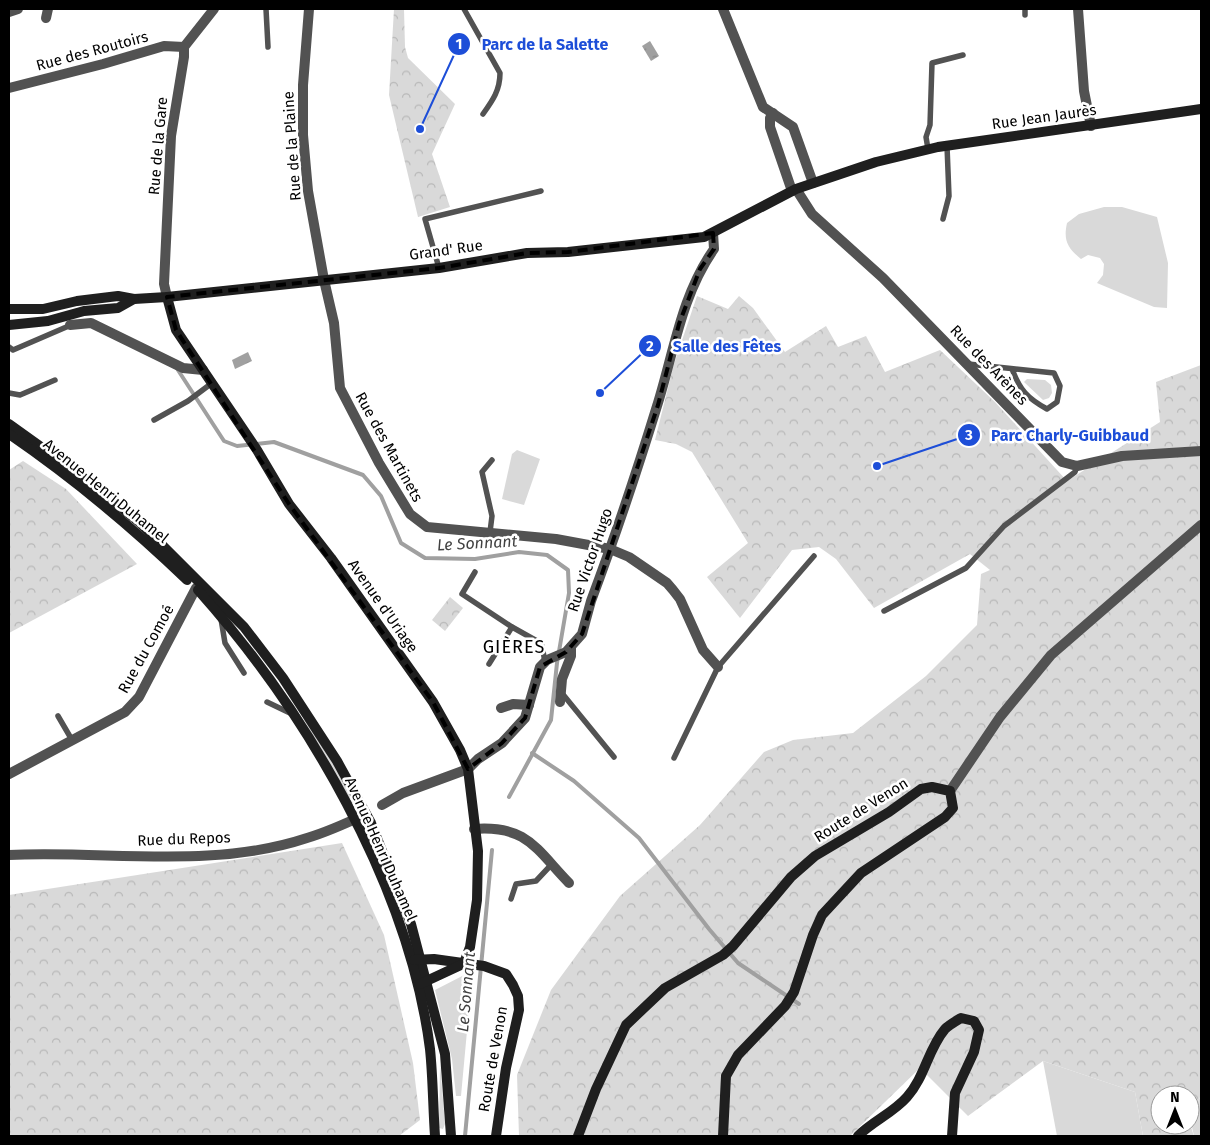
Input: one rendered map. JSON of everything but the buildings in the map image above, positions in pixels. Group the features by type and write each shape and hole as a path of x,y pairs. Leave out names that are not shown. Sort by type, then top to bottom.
{"main road":[{"name":"Rue Jean Jaurès","path":"812,183 928,149 1201,109"},
{"name":"Grand' Rue","path":"9,309 43,309 77,301 118,296 134,299 167,297 439,268 527,253 568,252 704,237 713,234 794,190 812,183"},
{"name":"Avenue d'Uriage","path":"167,297 176,330 257,450 289,504 331,558 433,702 454,738 468,769 478,851 477,900 470,947 464,964"},
{"name":"Grand' Rue","path":"9,325 48,321 78,312 118,308 134,299"},
{"name":"Avenue Henri Duhamel","path":"9,424 138,521 244,627 283,678 353,786 401,896 421,983 430,1050 435,1136"},
{"name":"Avenue Henri Duhamel","path":"9,434 85,489 133,528 196,588 220,615 295,714 354,819 415,960"},
{"name":"Route de Venon","path":"578,1136 596,1089 626,1025 665,988 723,955 733,946 791,877 815,856 890,812 921,789 932,787 950,790"},
{"path":"723,1136 726,1076 738,1055 785,1006 794,992 813,935 822,916 861,873 945,818 953,808 950,790"},
{"name":"Route de Venon","path":"415,960 482,965 506,974 518,996 518,1010 506,1068 496,1136"},
{"name":"Route de Venon","path":"421,983 464,964"},
{"path":"421,983 445,1054 451,1136"},
{"path":"858,1136 889,1114 908,1097 921,1078 936,1042 946,1028 961,1018 974,1021 979,1030 974,1052 955,1094 952,1136"}],"street":[{"path":"9,12 18,9"},
{"path":"184,47 196,35 214,9"},
{"name":"Rue de la Plaine","path":"309,9 303,84 303,135 308,191 324,280"},
{"path":"723,9 763,107 794,128 812,183"},
{"path":"1078,9 1084,91 1091,126"},
{"name":"Rue des Routoirs","path":"9,88 164,46 184,47"},
{"name":"Rue de la Gare","path":"167,297 164,284 171,136 184,47"},
{"name":"Rue des Arènes","path":"773,113 770,118 770,127 794,190 812,214 883,278 1062,462 1077,466"},
{"name":"Rue Victor Hugo","path":"560,697 562,679 571,656 568,650 582,634 591,601 658,404 679,324 697,279 714,250 713,234"},
{"name":"Rue des Martinets","path":"324,280 334,323 340,388 378,463 410,514 427,526 556,539 610,549 629,557 667,583 680,599 704,650 718,668"},
{"path":"70,325 91,323 183,368 203,370"},
{"path":"1077,466 1122,456 1201,451"},
{"path":"950,790 1000,717 1051,655 1201,524"},
{"name":"Rue du Comoé","path":"9,774 125,712 139,697 196,588"},
{"path":"382,805 403,793 468,769 478,759 502,743 525,718 540,667 546,661 568,650"},
{"path":"501,708 513,704 528,705"},
{"name":"Rue du Repos","path":"9,855 64,853 163,856 224,853 268,847 306,838 366,814"},
{"path":"474,829 494,828 510,830 533,845 569,883"}],"lane":[{"path":"266,9 268,47"},
{"path":"464,9 500,72 497,94 483,114"},
{"path":"928,149 926,137 930,124 932,63 963,55"},
{"path":"943,219 949,196 947,146"},
{"path":"439,268 425,218 540,191"},
{"path":"9,347 12,350 70,325 78,312"},
{"path":"968,364 1012,368 1054,372 1060,386 1057,402 1047,409 1034,402 1019,387 1012,368"},
{"path":"9,393 20,395 55,380"},
{"path":"154,420 188,401 212,383"},
{"path":"490,532 492,516 482,472 492,460"},
{"path":"884,611 966,568 1004,526 1075,472 1077,466"},
{"path":"674,758 718,668 814,556"},
{"path":"475,572 462,594 512,628 537,641 542,646 546,661"},
{"path":"220,615 225,644 244,673"},
{"path":"489,664 512,628"},
{"path":"560,697 614,758"},
{"path":"267,702 288,714 295,714"},
{"path":"58,716 72,740"},
{"path":"511,899 516,884 536,881 551,865"}],"highlighted area":[{"path":"713,233 714,249 700,269 679,324 658,405 582,634 566,652 540,667 525,718 502,743 468,769 433,702 289,504 176,330 167,297 439,268 527,253 568,252"}],"green space":[{"path":"394,9 404,9 405,47 408,58 455,104 432,154 450,207 418,217 389,95"},
{"path":"1104,207 1122,207 1157,217 1168,263 1167,308 1154,307 1097,283 1103,275 1104,264 1100,258 1088,255 1081,259 1070,248 1066,239 1067,223 1079,214"},
{"path":"697,296 728,309 739,296 753,308 785,352 826,326 838,347 866,336 885,372 940,350 995,402 1067,481 1160,422 1156,382 1201,365 1201,1095 1200,1097 1200,1085 1150,1085 1150,1135 1194,1136 1143,1136 1135,1092 1043,1061 968,1116 920,1068 850,1136 519,1136 517,1075 551,990 620,896 700,825 764,752 793,740 853,733 926,676 977,625 981,574 990,570 970,554 874,608 836,559 819,547 792,550 740,618 707,577 748,543 692,452 676,444 655,440 674,364"},
{"path":"1027,379 1045,380 1051,385 1052,393 1049,398 1043,400 1024,382"},
{"path":"517,450 540,459 524,505 502,499 512,454"},
{"path":"23,461 66,489 137,564 9,633 9,470"},
{"path":"450,597 463,608 445,631 432,620"},
{"path":"306,718 356,803 356,807 353,806 304,720"},
{"path":"342,843 384,935 413,1063 420,1120 399,1136 9,1136 9,895"},
{"path":"470,972 472,977 461,1096 456,1096 452,1059 435,990"},
{"path":"1043,1061 1135,1092 1143,1136 1057,1136"},
{"path":"440,1063 445,1124 443,1129 439,1128"},
{"path":"1201,1095 1201,1136 1194,1136 1200,1135"}],"water":[{"path":"650,41 659,56 651,61 642,46"},
{"path":"248,352 252,361 235,369 232,360"}],"waterway":[{"name":"Le Sonnant","path":"176,367 224,441 237,446 274,442 363,475 381,496 401,543 425,558 475,559 519,552 547,555 568,570 569,593 557,663 551,720 509,797"},
{"path":"532,753 574,781 639,838 709,929 738,963 799,1004"},
{"name":"Le Sonnant","path":"465,1136 492,850"}],"place":[{"name":"Parc de la Salette","path":"420,129"},
{"name":"Salle des Fêtes","path":"600,393"},
{"name":"Parc Charly-Guibbaud","path":"877,466"}],"district":[{"name":"GIÈRES","path":"514,647"}]}
